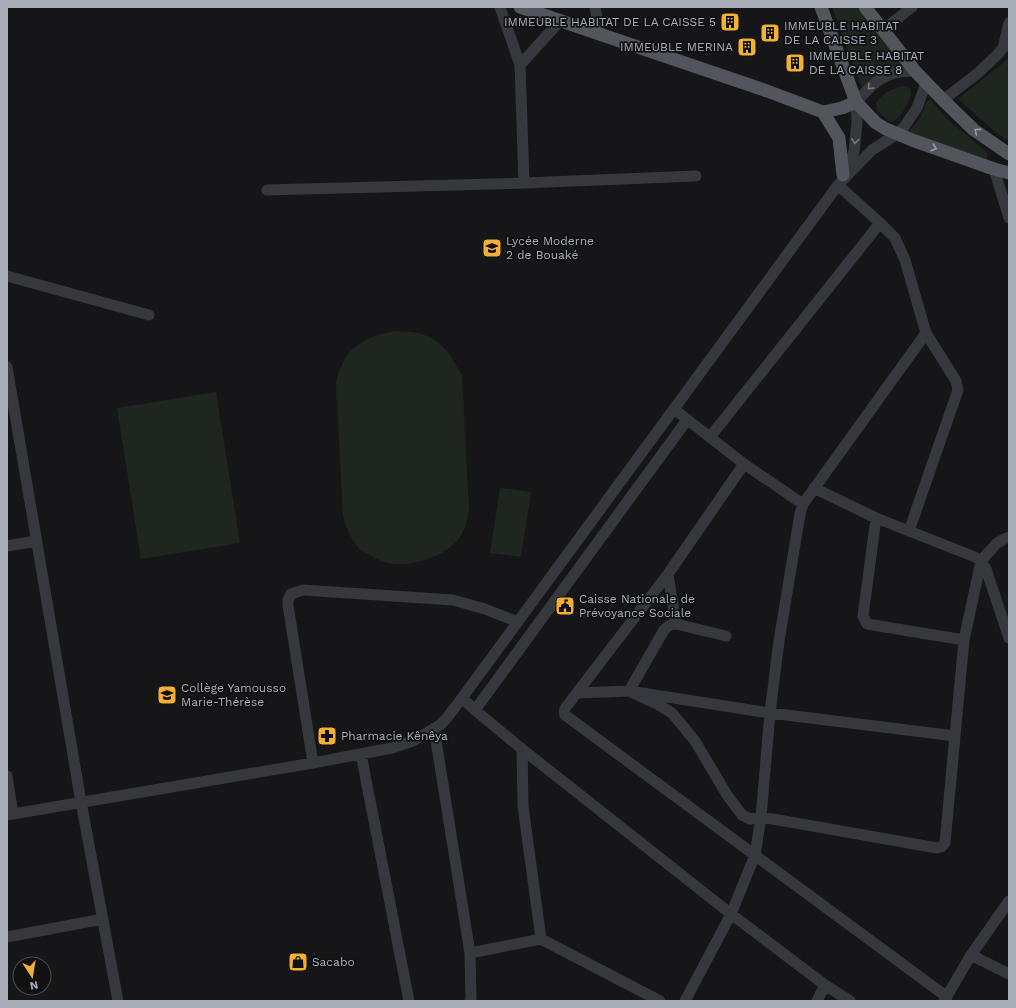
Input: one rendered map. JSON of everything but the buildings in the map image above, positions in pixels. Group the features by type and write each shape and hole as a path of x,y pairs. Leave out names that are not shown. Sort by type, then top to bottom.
{"main road":[{"path":"520,7 767,91 823,112 842,108 856,102"},
{"path":"821,7 856,102 876,123 912,140 1009,173"},
{"path":"865,7 926,83 974,130 1009,154"},
{"path":"823,112 839,138 840,180"}],"street":[{"path":"500,7 520,65 524,183"},
{"path":"595,7 600,35"},
{"path":"883,30 912,7"},
{"path":"520,65 560,21"},
{"path":"943,100 978,73 998,54 1003,48 1009,23"},
{"path":"7,776 10,814 313,763 392,748 413,741 443,722 518,622 840,180 854,152 857,122 856,102 874,83 883,78 897,72 915,71"},
{"path":"840,180 872,150 897,134 904,127 917,108 926,83"},
{"path":"994,169 1009,218"},
{"path":"267,190 524,183 696,176"},
{"path":"840,180 895,238 905,260 926,333 956,381 958,390 909,531"},
{"path":"710,437 880,223"},
{"path":"7,276 149,315"},
{"path":"685,1001 730,914 755,855 761,817 770,713 779,641 800,514 803,504 926,333"},
{"path":"7,367 81,802 118,1001"},
{"path":"674,409 744,464 803,504"},
{"path":"475,710 687,420"},
{"path":"744,464 668,574 564,710 565,715 755,855 946,999 971,955 1009,900"},
{"path":"814,488 876,518 975,557 981,561 991,581 1009,638"},
{"path":"876,518 863,616 867,624 964,640"},
{"path":"629,691 672,713 694,741 727,795 742,815 750,819 761,817 937,848 941,847 945,843 964,640 981,561 996,544 1009,537"},
{"path":"7,546 36,542"},
{"path":"668,574 676,624"},
{"path":"313,763 288,605 288,600 291,594 303,590 453,600 485,609 518,622"},
{"path":"629,691 664,630 668,626 676,624 726,636"},
{"path":"577,693 629,691 770,713 955,736"},
{"path":"462,698 522,749 730,914 825,985 850,1001"},
{"path":"434,728 470,953 470,1001"},
{"path":"522,749 523,806 541,940"},
{"path":"361,754 408,1001"},
{"path":"7,937 103,919"},
{"path":"470,953 541,940 660,1001"},
{"path":"971,955 1009,974"},
{"path":"817,1001 825,985"}],"shaded area":[{"path":"832,7 858,7 901,65 881,76 864,88 861,86"},
{"path":"1009,58 1009,141 998,134 958,99"},
{"path":"902,86 910,88 911,95 901,115 891,122 880,114 876,104 882,96"},
{"path":"931,100 947,119 988,153 987,159 907,133 920,118 927,101"},
{"path":"395,331 419,333 439,343 456,364 462,376 469,509 464,530 457,541 445,551 437,555 420,561 404,564 385,562 364,552 352,539 346,526 343,516 336,383 339,371 344,361 356,346 373,337"},
{"path":"216,392 240,543 141,559 117,408"},
{"path":"500,488 531,492 521,557 490,553"}],"place":[{"name":"IMMEUBLE HABITAT DE LA CAISSE 5","path":"730,22"},
{"name":"IMMEUBLE HABITAT DE LA CAISSE 3","path":"770,33"},
{"name":"IMMEUBLE MERINA","path":"747,47"},
{"name":"IMMEUBLE HABITAT DE LA CAISSE 8","path":"795,63"},
{"name":"Lycée Moderne 2 de Bouaké","path":"492,248"},
{"name":"Caisse Nationale de Prévoyance Sociale","path":"565,606"},
{"name":"Collège Yamousso Marie-Thérèse","path":"167,695"},
{"name":"Pharmacie Kênêya","path":"327,736"},
{"name":"Sacabo","path":"298,962"}]}
